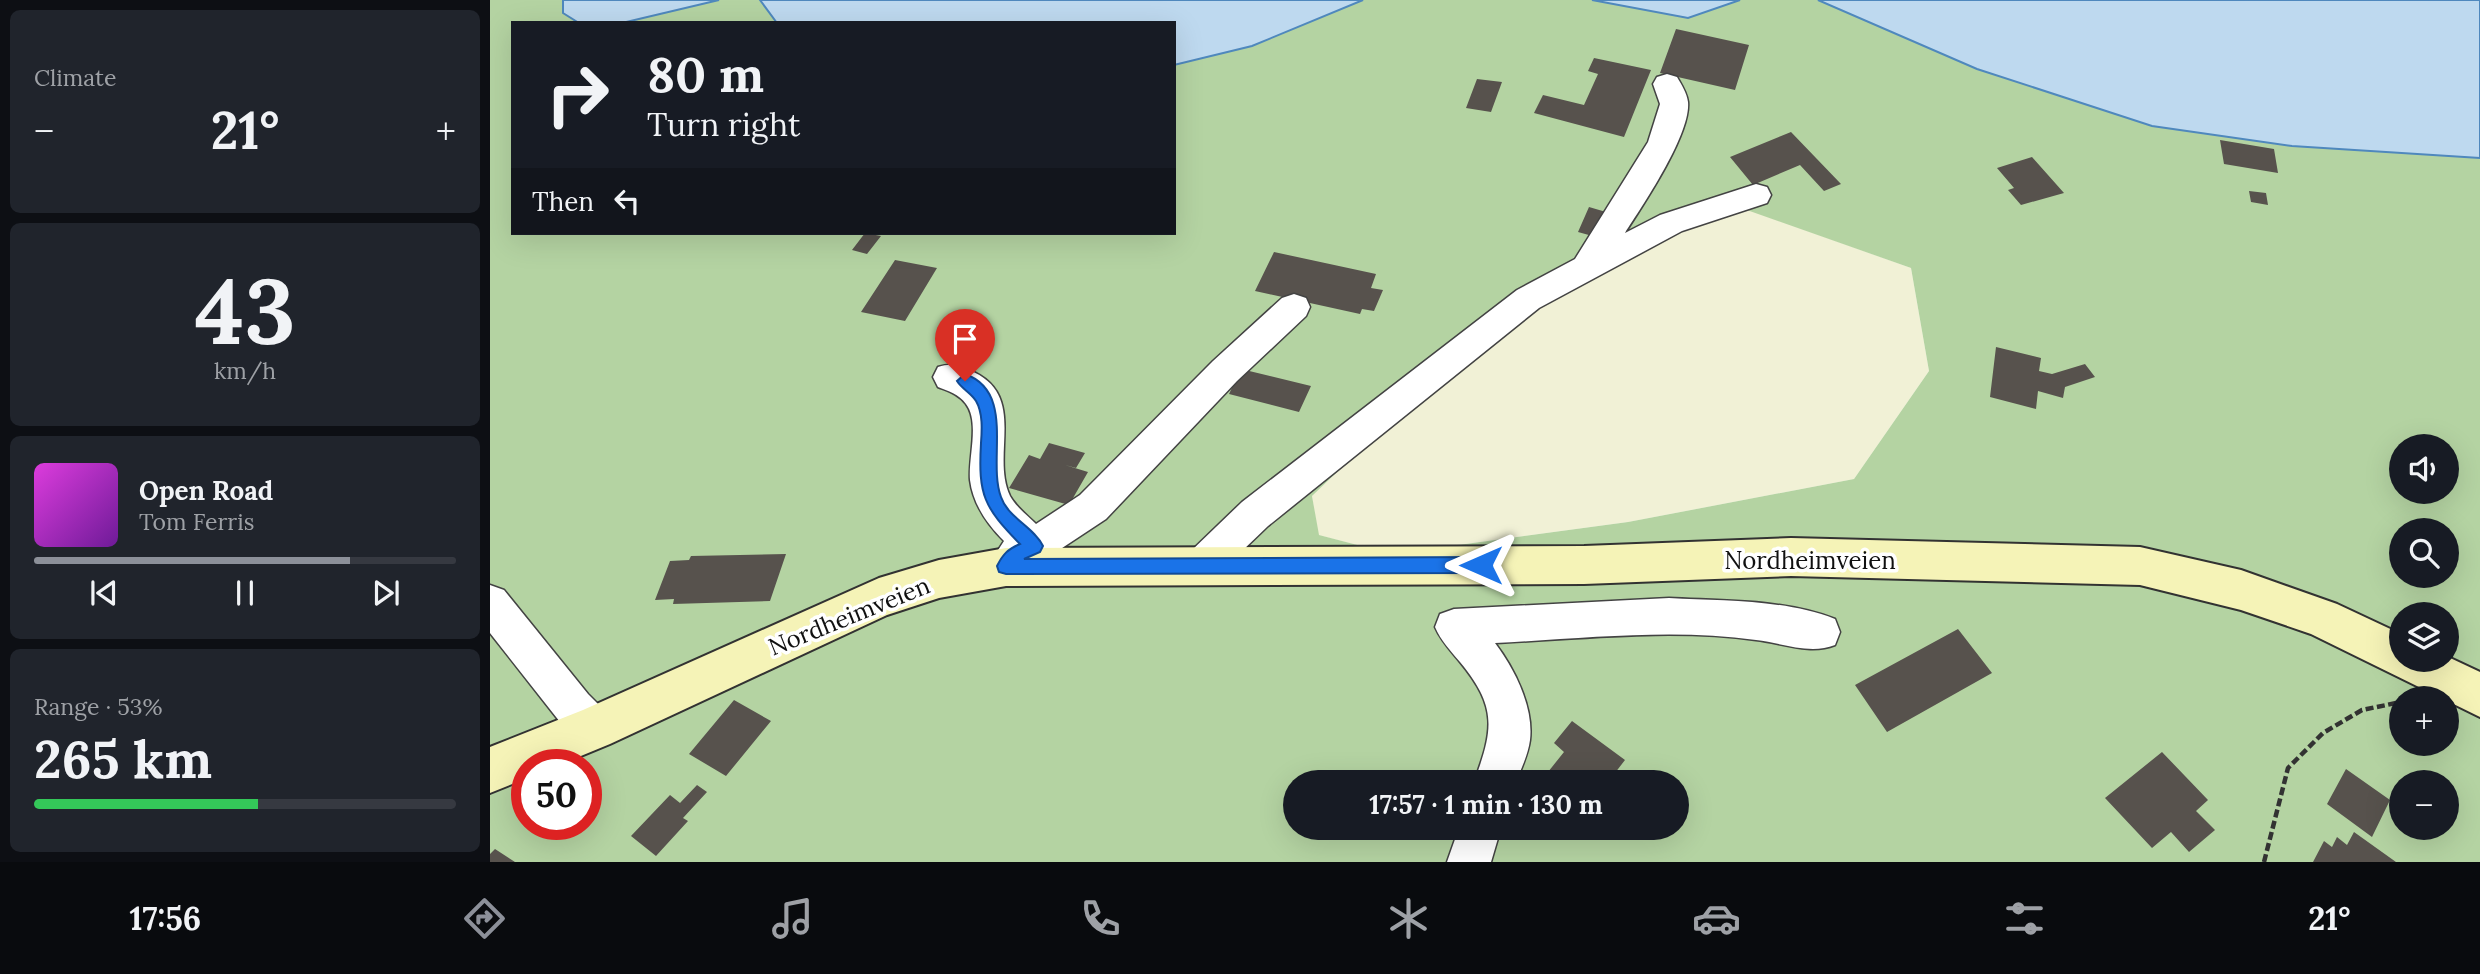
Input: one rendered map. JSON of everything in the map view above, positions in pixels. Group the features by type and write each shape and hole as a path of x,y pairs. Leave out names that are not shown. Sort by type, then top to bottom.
{"main road":[{"name":"Nordheimveien","path":"490,770 594,728 879,598 1020,556 1203,564 1584,565 1791,557 2140,566 2241,590 2310,614 2389,650"},
{"path":"2433,672 2480,695"}],"street":[{"path":"1588,265 1646,170 1669,125 1674,102 1667,84"},
{"path":"1203,564 1255,514 1528,299 1671,223 1756,195"},
{"path":"950,377 965,381 983,398 990,425 988,476 992,496 1020,556 1093,507 1225,371 1294,307"},
{"path":"490,603 594,728"},
{"path":"1499,770 1510,738 1504,695 1475,648 1454,626 1669,616 1755,621 1821,632"},
{"path":"1469,862 1476,840"}],"path":[{"path":"2264,862 2288,768 2323,733 2362,710 2389,704"}],"green space":[{"path":"490,0 563,0 563,13 576,21 511,21 511,235 1176,235 1176,65 1252,46 1363,0 1592,0 1688,18 1740,0 1818,0 1977,69 2292,146 2480,158 2480,862 490,862","holes":["1744,209 1911,268 1929,371 1854,479 1628,522 1392,554 1319,535 1312,496 1465,350 1623,244"]},
{"path":"719,0 760,0 776,21 630,21"},
{"path":"1744,208 1911,268 1929,371 1854,479 1628,522 1392,554 1318,535 1312,496 1465,350 1623,244"}],"water":[{"path":"563,0 719,0 630,21 576,21 563,13"},
{"path":"760,0 1363,0 1252,46 1176,65 1176,21 776,21"},
{"path":"1592,0 1740,0 1688,18"},
{"path":"1818,0 2480,0 2480,158 2292,146 2152,126 1977,69"}],"building":[{"path":"1676,29 1749,45 1735,90 1660,73"},
{"path":"1594,58 1651,70 1624,137 1534,113 1543,95 1584,105 1598,74 1588,71"},
{"path":"1477,79 1502,82 1491,112 1466,108"},
{"path":"1791,132 1841,184 1824,191 1800,165 1753,185 1730,157"},
{"path":"2220,140 2274,149 2278,173 2224,164"},
{"path":"2032,157 2064,193 2021,205 2008,190 2014,188 1997,168"},
{"path":"2249,191 2266,193 2268,205 2251,202"},
{"path":"1589,207 1606,212 1596,237 1578,232"},
{"path":"863,235 881,236 867,254 852,250"},
{"path":"1274,252 1376,274 1371,288 1383,290 1374,311 1362,309 1360,314 1255,291"},
{"path":"895,260 937,268 905,321 861,312"},
{"path":"1996,347 2041,358 2039,371 2052,374 2085,364 2095,377 2065,387 2063,398 2038,391 2036,409 1990,397"},
{"path":"1241,369 1311,386 1299,412 1229,394"},
{"path":"1049,443 1085,453 1076,468 1065,465 1088,472 1069,505 1009,488 1029,455 1040,459"},
{"path":"786,554 770,601 673,604 674,599 655,600 670,561 689,560 691,556"},
{"path":"1958,629 1992,673 1887,732 1855,685"},
{"path":"734,700 771,721 726,776 689,754"},
{"path":"1572,721 1625,760 1617,770 1550,770 1564,752 1554,743"},
{"path":"2162,752 2208,800 2196,811 2215,830 2189,852 2171,832 2152,848 2105,798"},
{"path":"2346,769 2389,799 2372,837 2327,804"},
{"path":"697,785 707,792 683,818 688,821 656,856 631,836 670,795 680,803"},
{"path":"2354,832 2396,862 2313,862 2324,841 2332,847 2337,837 2347,845"},
{"path":"495,849 515,862 490,862 490,854"}],"route":[{"path":"965,381 983,398 990,425 988,476 992,496 999,511 1034,546 1013,555 1006,566 1481,565"}]}
